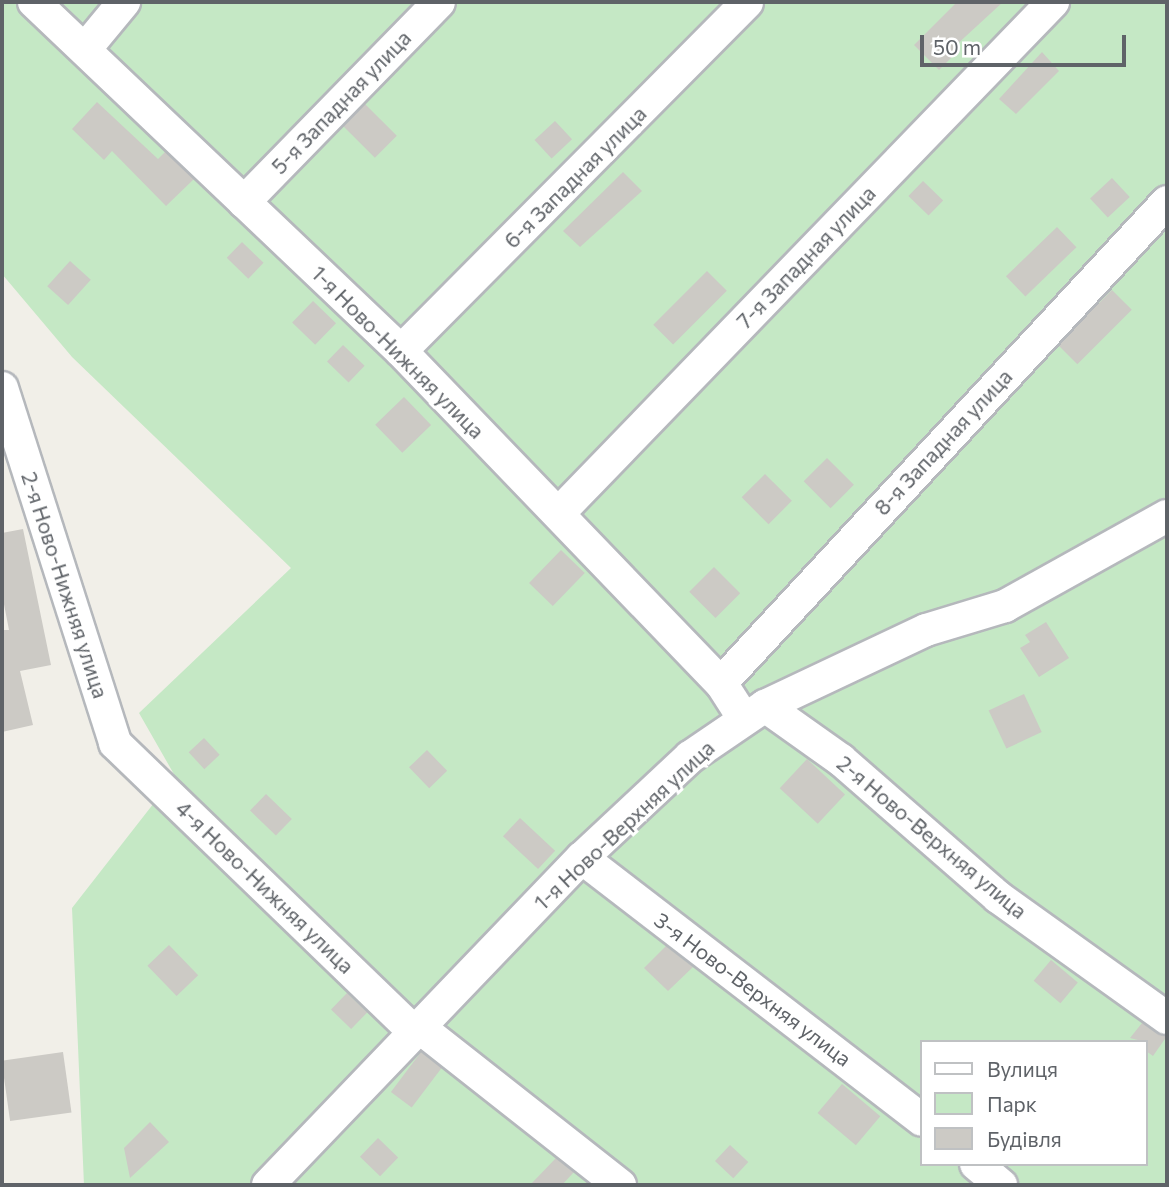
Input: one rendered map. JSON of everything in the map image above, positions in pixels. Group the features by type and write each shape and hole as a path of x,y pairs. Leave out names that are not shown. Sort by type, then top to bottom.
{"street":[{"name":"1-я Ново-Нижняя улица","path":"34,2 86,48 401,351 721,683 754,713"},
{"path":"86,48 124,2"},
{"name":"5-я Западная улица","path":"244,202 439,2"},
{"name":"6-я Западная улица","path":"401,351 747,2"},
{"name":"7-я Западная улица","path":"559,513 1053,2"},
{"name":"8-я Западная улица","path":"721,683 1167,202"},
{"name":"2-я Ново-Нижняя улица","path":"2,388 115,743"},
{"name":"1-я Ново-Верхняя улица","path":"268,1185 582,858 690,757 754,713 926,630 1005,606 1167,516"},
{"name":"2-я Ново-Верхняя улица","path":"754,713 841,760 998,897 1167,1018"},
{"name":"4-я Ново-Нижняя улица","path":"115,743 417,1029 620,1185"},
{"name":"3-я Ново-Верхняя улица","path":"582,858 920,1118"},
{"path":"978,1166 1001,1185"}],"green space":[{"path":"2,2 1167,2 1167,1185 84,1185 72,908 175,776 139,713 291,568 72,357 2,274"}],"building":[{"path":"957,2 1003,2 953,48 957,52 939,70 914,45"},
{"path":"1042,52 1059,71 1016,114 999,99"},
{"path":"97,102 158,159 165,152 194,179 166,206 112,151 104,160 72,129"},
{"path":"365,104 397,136 375,158 343,126"},
{"path":"555,121 572,139 552,158 535,140"},
{"path":"623,172 642,191 580,247 563,231"},
{"path":"1112,178 1130,197 1108,217 1090,198"},
{"path":"923,181 943,200 929,216 908,196"},
{"path":"1057,227 1076,247 1025,296 1006,276"},
{"path":"242,242 264,263 248,279 227,258"},
{"path":"70,261 91,280 68,305 47,286"},
{"path":"707,271 727,291 673,345 653,325"},
{"path":"1112,290 1132,310 1077,364 1058,344"},
{"path":"313,301 336,323 315,345 292,323"},
{"path":"343,345 365,366 349,382 327,362"},
{"path":"404,397 431,425 402,453 375,425"},
{"path":"827,458 854,485 831,508 804,481"},
{"path":"765,474 792,501 769,524 742,497"},
{"path":"23,529 51,665 20,671 33,725 2,732 2,630 9,630 2,594 2,533"},
{"path":"561,550 585,573 553,606 529,583"},
{"path":"714,567 740,593 715,618 689,592"},
{"path":"1046,622 1069,658 1039,677 1020,648 1030,642 1025,635"},
{"path":"1024,694 1042,732 1006,749 989,710"},
{"path":"204,738 220,755 204,769 189,752"},
{"path":"427,750 447,771 429,788 409,767"},
{"path":"807,759 845,794 818,824 780,788"},
{"path":"266,794 292,819 276,836 250,811"},
{"path":"520,818 555,851 538,869 503,836"},
{"path":"169,945 198,975 177,996 147,966"},
{"path":"666,946 693,967 668,991 644,968"},
{"path":"1051,960 1078,982 1060,1003 1034,981"},
{"path":"347,993 367,1012 351,1029 331,1010"},
{"path":"1142,1023 1167,1036 1153,1056 1148,1052 1148,1040 1130,1038"},
{"path":"63,1052 71,1112 10,1121 2,1061"},
{"path":"421,1052 442,1068 412,1108 391,1092"},
{"path":"842,1084 880,1116 856,1145 818,1113"},
{"path":"150,1122 169,1142 130,1178 124,1148"},
{"path":"378,1138 398,1157 380,1176 360,1157"},
{"path":"730,1145 748,1162 733,1178 715,1161"},
{"path":"556,1158 574,1172 562,1185 530,1185"}]}
